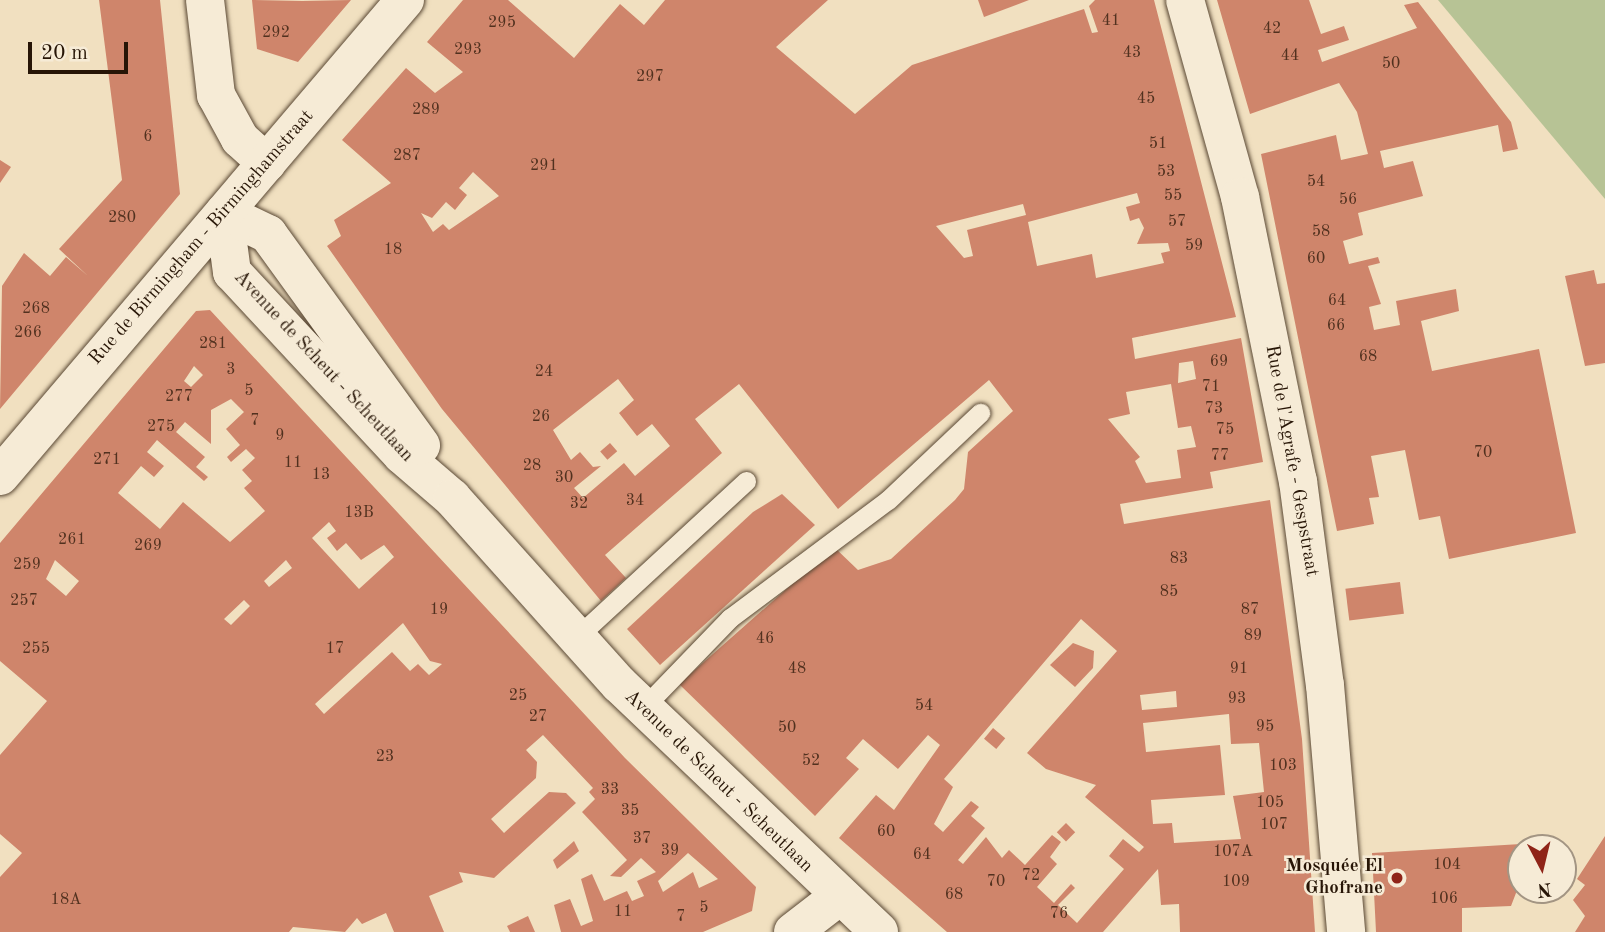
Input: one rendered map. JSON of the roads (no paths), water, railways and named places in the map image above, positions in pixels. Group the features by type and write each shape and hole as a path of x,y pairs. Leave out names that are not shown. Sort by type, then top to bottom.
{"street":[{"path":"205,0 216,95 240,139 267,163"},
{"name":"Rue de Birmingham - Birminghamstraat","path":"0,477 405,0"},
{"name":"Rue de l'Agrafe - Gespstraat","path":"1185,0 1240,197 1298,481 1329,723 1346,932"},
{"name":"Avenue de Scheut - Scheutlaan","path":"224,213 232,272 402,455 452,498"},
{"name":"Avenue de Scheut - Scheutlaan","path":"224,213 268,234 452,498 577,638 643,708 837,898 879,932"},
{"path":"793,932 837,898"}],"lane":[{"path":"643,708 730,618 888,500 980,413"},
{"path":"577,638 746,481"}],"place":[{"name":"Mosquée El Ghofrane","path":"1397,878"}]}
